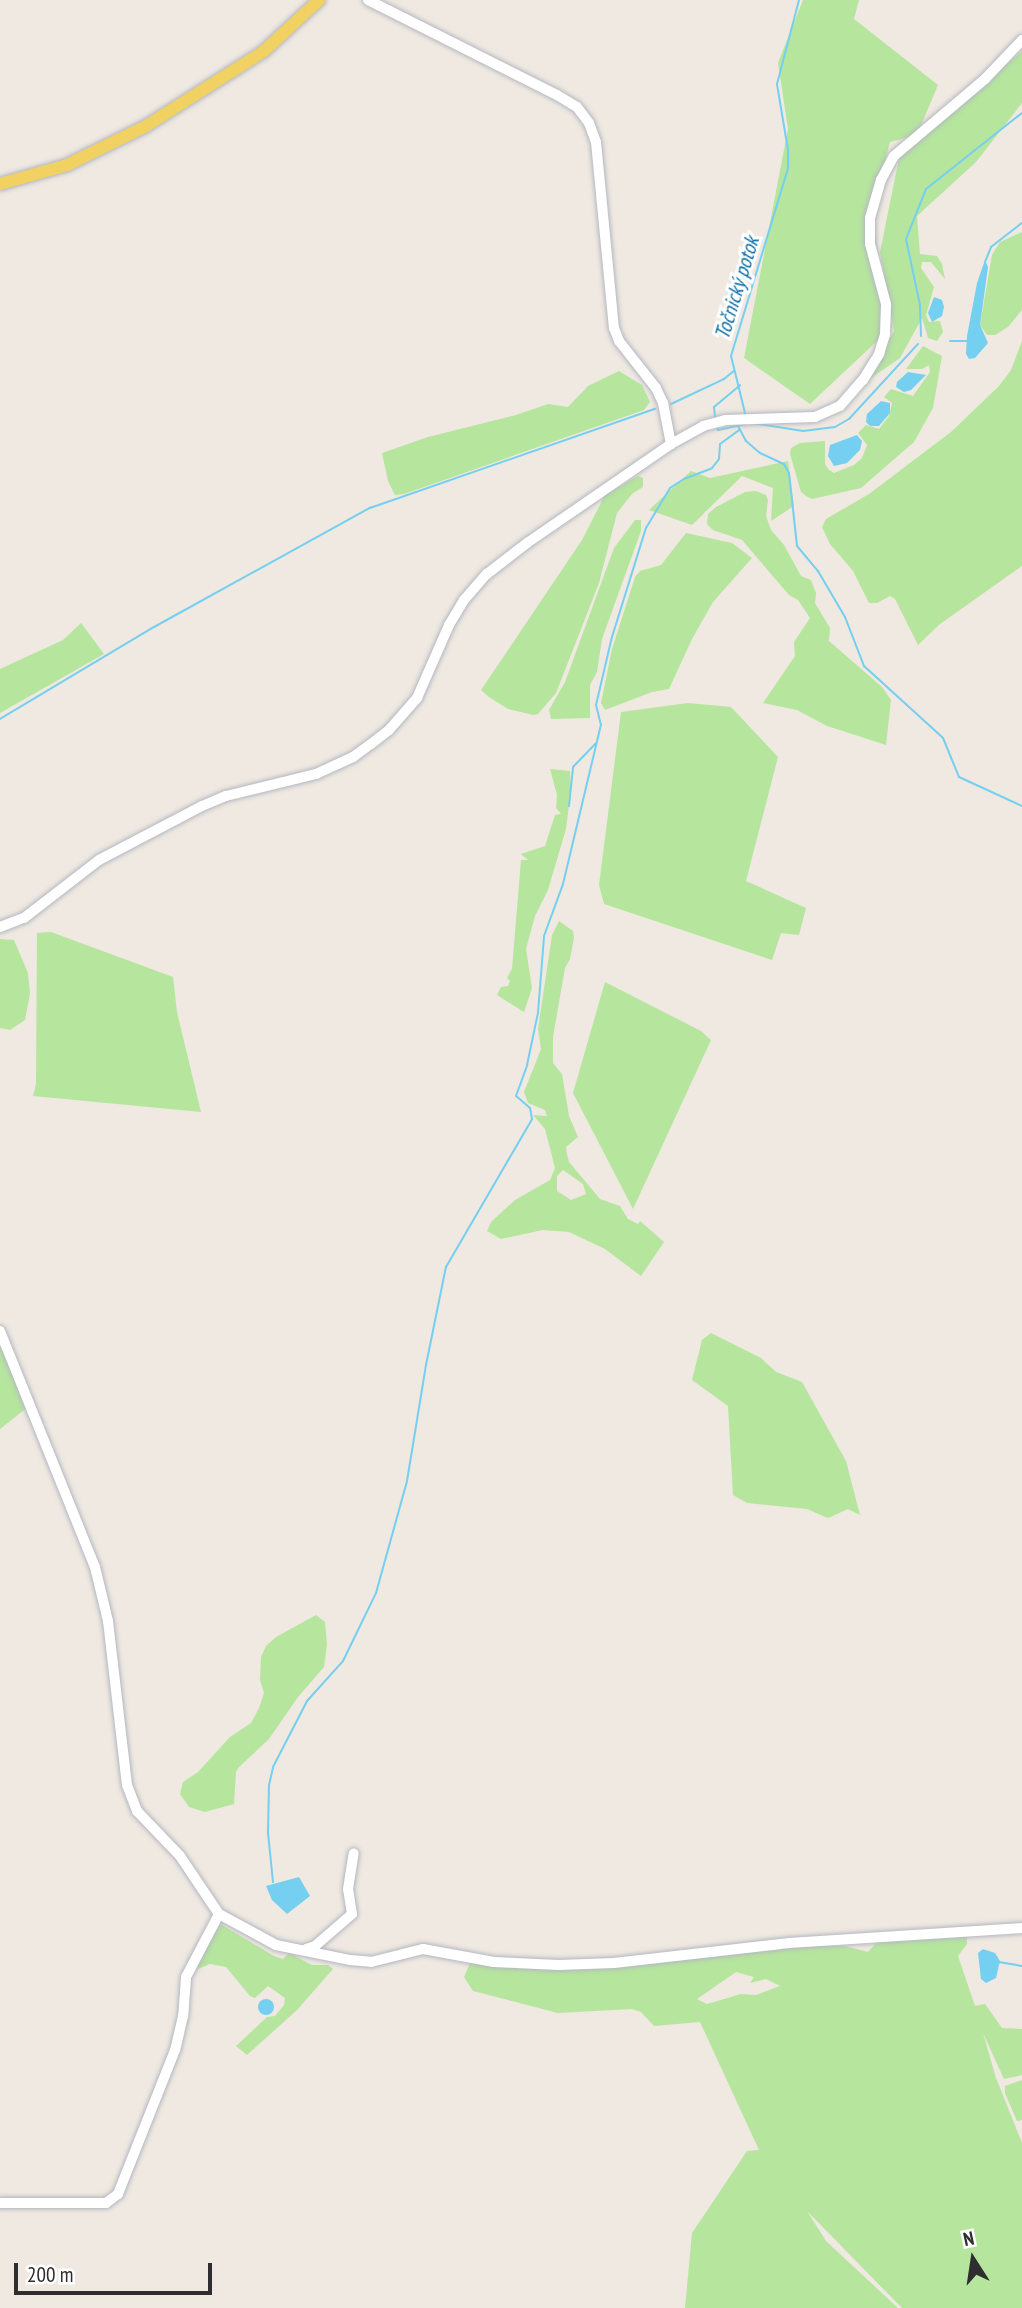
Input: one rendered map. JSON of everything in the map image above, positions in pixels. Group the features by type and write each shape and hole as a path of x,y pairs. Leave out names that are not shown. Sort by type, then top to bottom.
{"main road":[{"path":"0,184 67,165 146,126 264,51 319,0"}],"street":[{"path":"368,0 557,95 578,107 589,123 596,142 614,328 619,341 659,395 671,444"},
{"path":"0,927 24,918 99,860 202,806 226,796 316,774 353,757 389,730 417,698 449,625 464,600 487,574 527,543 671,444 703,426 753,416 815,416 828,412 848,398 879,354 887,319 870,244 870,218 881,180 894,156 985,79 1022,40"},
{"path":"0,1331 94,1567 108,1621 127,1785 137,1811 180,1856 219,1914 268,1942 371,1962 394,1954 438,1950 494,1962 559,1965 614,1963 754,1946 1022,1928"},
{"path":"302,1950 315,1946 352,1914 348,1889 355,1853"},
{"path":"0,2203 106,2203 118,2194 175,2050 183,2017 186,1977 219,1914"}],"green space":[{"path":"803,0 859,0 854,19 938,85 917,135 890,142 871,213 892,327 810,404 744,358 788,129 778,63"},
{"path":"1022,51 1022,103 976,162 917,216 920,254 937,256 942,264 945,279 931,262 922,262 921,268 934,287 926,315 929,322 940,321 943,332 937,341 928,338 922,318 900,358 868,380 894,331 880,252 899,158"},
{"path":"1022,232 1022,310 1008,327 995,335 987,335 980,325 992,255 1000,242"},
{"path":"1022,341 1022,566 940,624 918,645 895,599 890,596 877,603 869,603 853,571 830,544 822,527 826,519 869,494 951,432 999,386 1011,370"},
{"path":"923,346 942,356 933,408 914,442 861,488 812,499 801,492 790,454 791,448 800,443 825,441 825,464 829,470 834,473 854,465 862,458 867,445 858,433 866,425 879,429 889,416 892,403 884,397 891,389 913,396 930,372 929,365 922,369 906,369"},
{"path":"619,371 642,385 650,402 644,410 395,495 388,481 382,453 428,437 516,415 548,404 568,407 588,386"},
{"path":"788,461 794,506 771,521 773,488 742,476 692,525 649,510 691,471 710,478"},
{"path":"638,476 643,478 643,487 632,494 617,513 599,583 556,693 538,714 508,709 481,690 582,540 605,495"},
{"path":"756,491 766,495 768,500 766,516 771,530 784,545 801,576 811,580 816,593 815,603 830,628 829,641 882,687 891,700 886,745 827,726 797,710 763,703 795,656 794,642 810,618 798,600 789,595 742,540 713,530 707,524 708,514 716,507 745,492"},
{"path":"635,520 641,520 641,531 602,639 597,672 590,685 590,718 551,719 549,710 565,682 614,548"},
{"path":"686,533 732,543 752,558 713,602 669,689 652,692 605,710 601,703 612,649 635,577 640,571 661,565"},
{"path":"81,623 104,654 0,713 0,669 63,640"},
{"path":"688,703 731,707 778,757 746,881 806,908 799,935 781,933 772,960 604,904 599,885 621,712"},
{"path":"550,769 570,771 571,789 566,829 548,890 535,916 526,949 532,988 524,1012 497,995 501,987 508,986 510,981 507,978 512,969 521,860 528,860 521,854 545,846 555,815 561,814 556,808 557,795"},
{"path":"559,921 573,931 574,938 570,959 565,968 553,1037 553,1063 562,1074 569,1116 578,1137 566,1147 569,1162 600,1199 620,1206 628,1219 638,1224 640,1221 664,1242 641,1276 605,1249 569,1232 543,1230 501,1239 487,1231 491,1222 515,1200 550,1180 555,1168 545,1129 533,1115 547,1116 545,1110 528,1103 524,1092 541,1049 538,1029 552,935","holes":["563,1170 583,1184 586,1194 571,1200 557,1191 557,1176"]},
{"path":"51,932 173,977 177,1012 201,1112 33,1096 36,1084 37,933"},
{"path":"0,939 14,940 28,973 30,994 25,1020 10,1030 0,1028"},
{"path":"605,982 701,1031 711,1040 633,1209 573,1093"},
{"path":"711,1333 761,1358 776,1372 802,1382 846,1461 860,1515 848,1509 828,1518 807,1509 747,1503 733,1495 728,1406 692,1380 702,1340"},
{"path":"0,1346 28,1407 0,1429"},
{"path":"316,1615 325,1622 327,1645 324,1667 298,1697 269,1739 239,1767 236,1772 234,1804 205,1812 189,1807 180,1794 183,1782 198,1772 230,1737 251,1723 259,1708 264,1693 260,1680 261,1657 266,1646 276,1637"},
{"path":"222,1925 274,1956 283,1959 289,1953 312,1965 328,1965 333,1969 297,2010 247,2055 236,2046 267,2017 275,2016 284,2005 285,1998 268,1986 255,1998 250,1996 226,1967 210,1964 193,1971"},
{"path":"967,1936 967,1944 958,1956 975,2006 985,2004 1002,2028 1022,2029 1022,2075 1004,2079 983,2033 996,2078 1022,2143 1022,2308 902,2308 807,2211 826,2241 898,2308 685,2308 692,2233 747,2151 759,2150 700,2022 654,2026 641,2012 632,2009 558,2013 473,1991 464,1977 470,1963 577,1969 786,1946 845,1946 868,1952 878,1941","holes":["736,1972 754,1977 750,1983 766,1979 780,1986 756,1995 741,1994 707,2004 697,1999"]},
{"path":"1022,2080 1022,2120 1017,2121 1005,2093 1005,2086"}],"water":[{"path":"985,260 988,267 980,325 988,343 975,358 969,359 966,354 967,336 977,283"},
{"path":"934,297 942,300 944,307 942,316 932,322 928,313"},
{"path":"908,372 926,375 911,390 904,392 896,387 897,382"},
{"path":"881,401 890,403 890,413 879,426 870,426 866,422 867,414"},
{"path":"857,435 862,441 860,450 847,463 834,466 828,456 830,445"},
{"path":"299,1877 310,1896 287,1914 272,1900 266,1886"},
{"path":"983,1949 995,1953 1000,1961 996,1978 986,1983 981,1979 978,1953"},
{"path":"266,1999 274,2007 266,2015 258,2007"}],"waterway":[{"name":"Točnický potok","path":"746,417 731,356 788,168 788,150 777,84 799,0"},
{"name":"Točnický potok","path":"921,336 920,305 906,239 926,189 1022,113"},
{"path":"985,262 991,247 1022,223"},
{"path":"950,341 967,341"},
{"name":"Točnický potok","path":"747,422 803,431 835,427 849,419 918,344"},
{"path":"671,404 724,379 734,371"},
{"path":"715,417 714,407 740,385"},
{"path":"0,719 154,627 370,508 655,409"},
{"path":"717,427 718,430 746,424"},
{"path":"738,426 746,441 760,453 784,464 789,473 797,546 818,571 845,617 864,666 943,738 959,777 1022,806"},
{"path":"273,1882 268,1833 269,1785 273,1767 307,1701 343,1661 376,1593 407,1481 426,1365 446,1267 532,1119 530,1108 516,1096 527,1065 538,1013 544,936 563,884 601,725 596,705 612,637 646,528 670,488 684,479 712,468 719,459 720,444 739,430"},
{"path":"569,806 573,767 596,743"},
{"path":"999,1962 1022,1966"}]}
